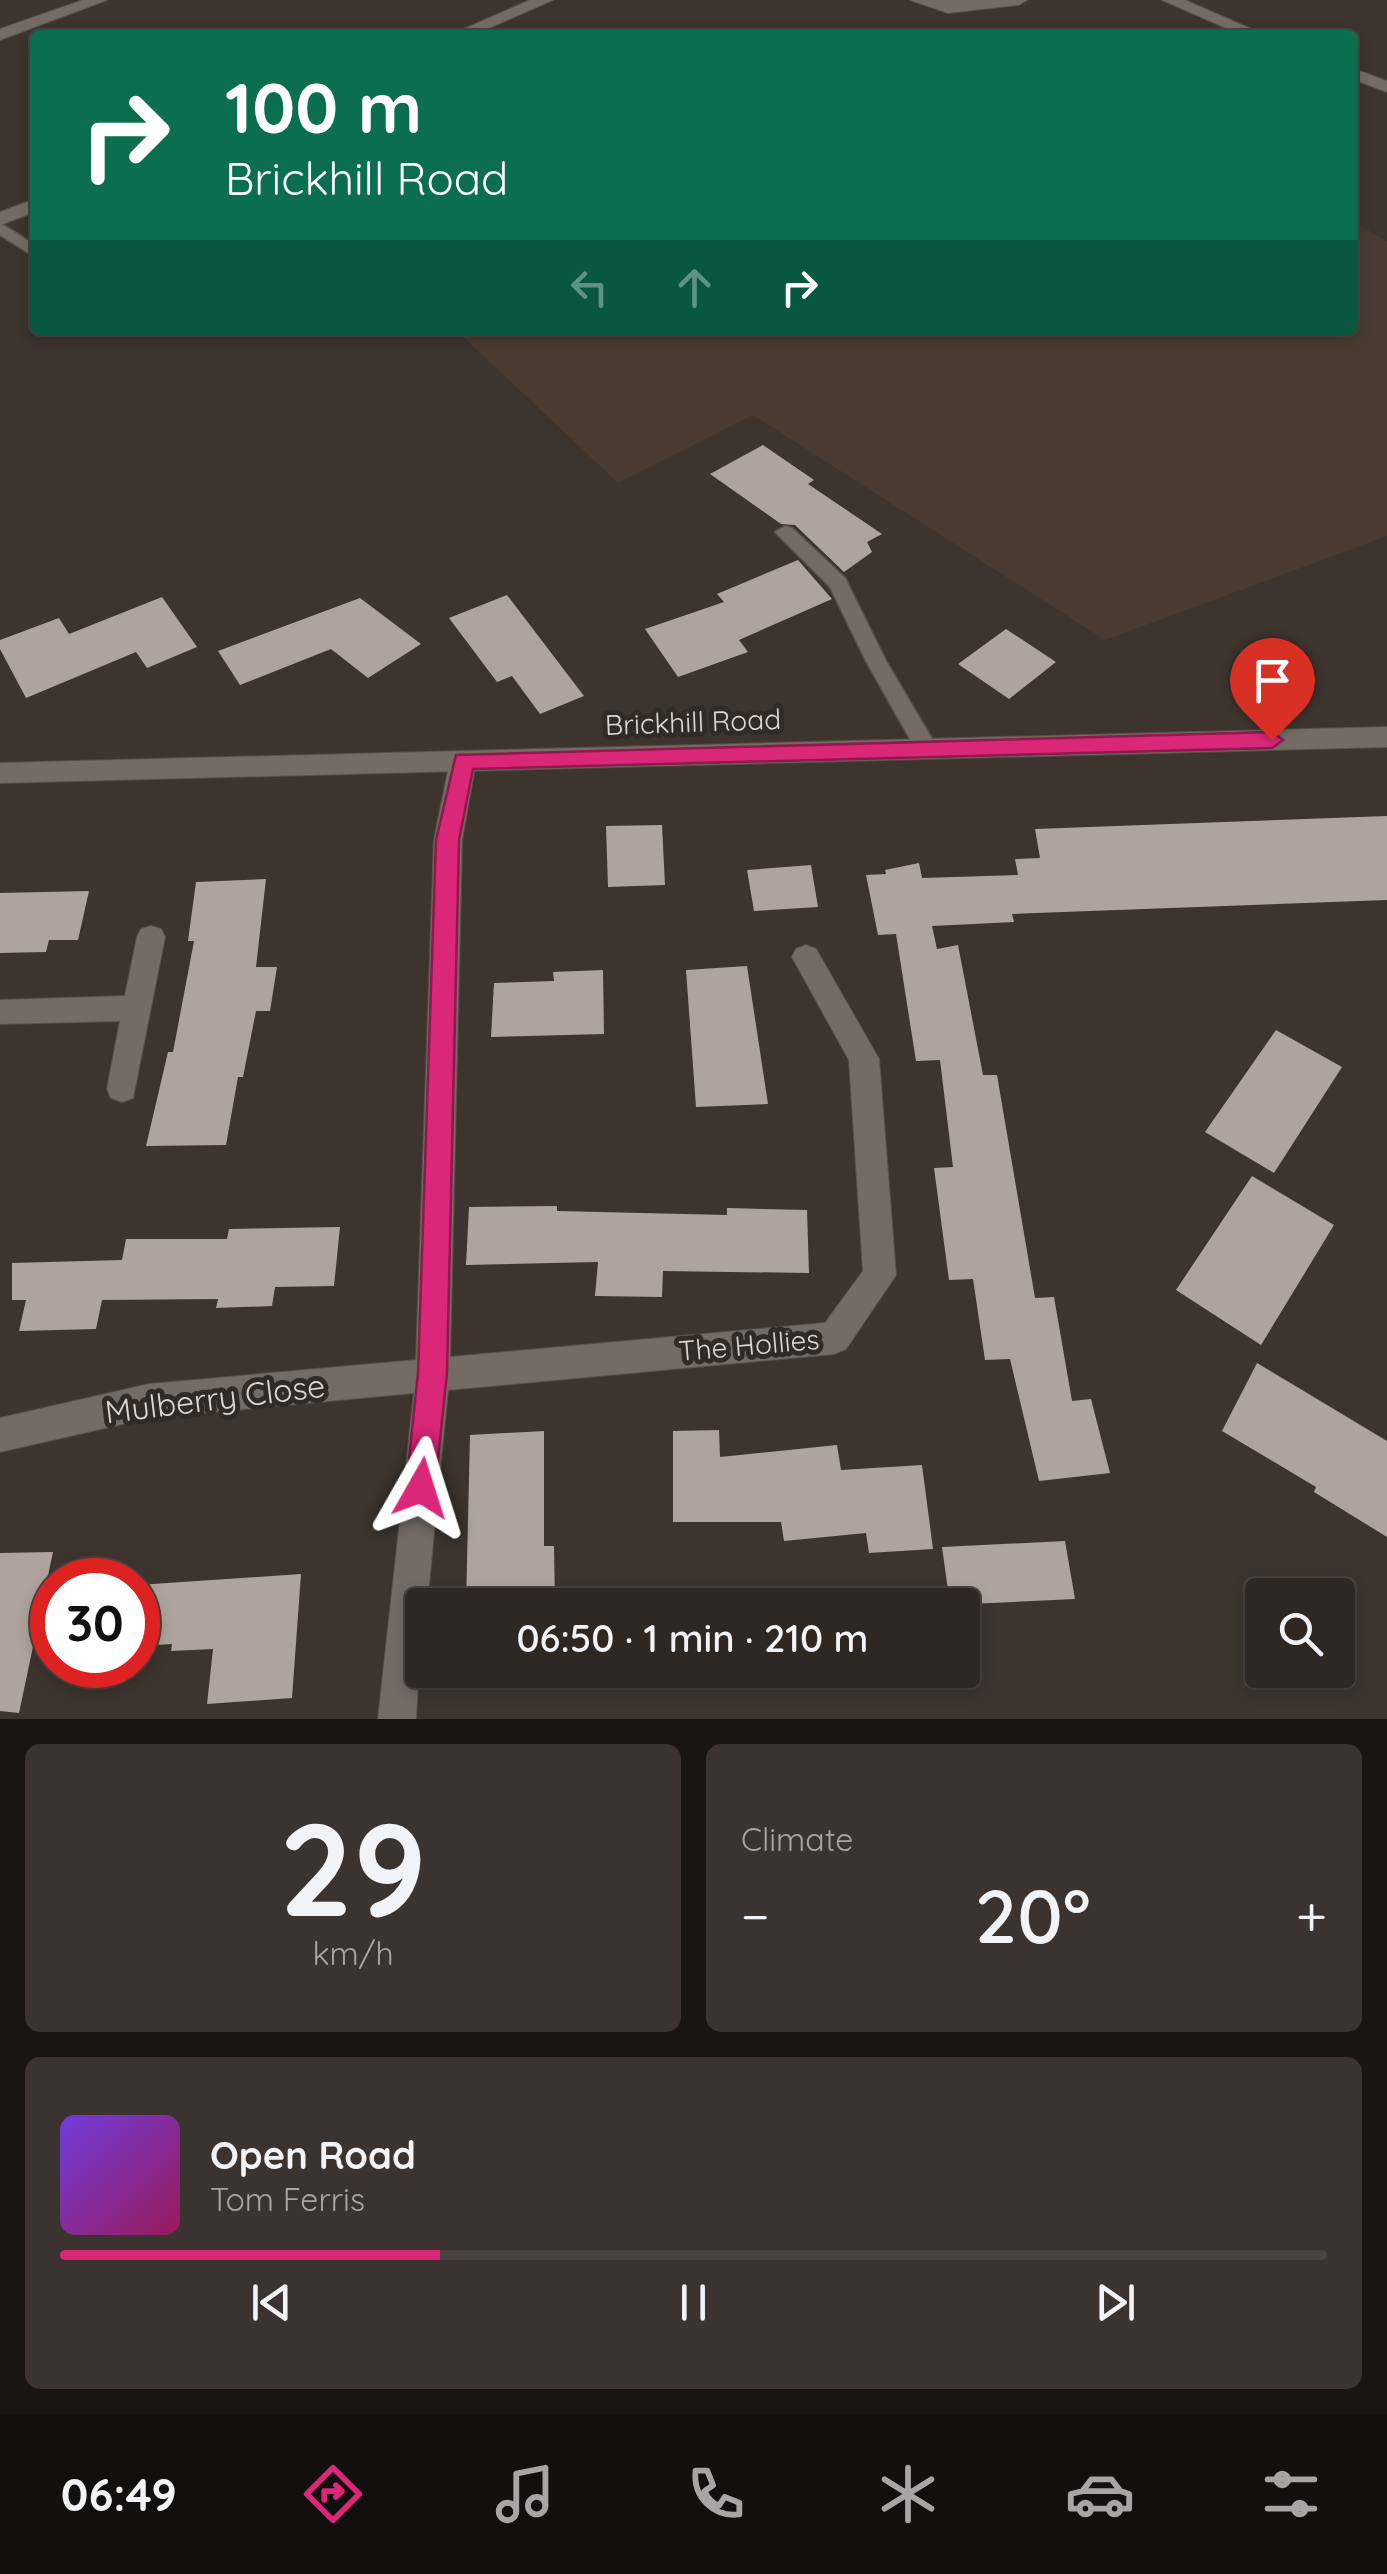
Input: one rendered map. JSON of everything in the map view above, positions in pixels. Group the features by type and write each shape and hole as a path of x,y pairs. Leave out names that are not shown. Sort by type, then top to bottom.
{"street":[{"path":"0,36 99,0"},
{"path":"471,30 546,0"},
{"path":"918,0 948,8 1019,0"},
{"path":"1170,0 1245,30"},
{"path":"1358,76 1387,88"},
{"path":"0,220 30,207"},
{"name":"Brickhill Road","path":"0,773 1387,737"},
{"path":"397,1719 432,1373 448,840 464,761"},
{"path":"122,1089 151,937"},
{"name":"The Hollies","path":"432,1373 834,1338 880,1275 867,1098 864,1058 806,957"},
{"path":"0,1012 138,1008"},
{"name":"Mulberry Close","path":"0,1435 149,1402 432,1373"}],"lane":[{"path":"0,228 30,249"},
{"path":"786,532 838,583 876,661 927,749"}],"shaded area":[{"path":"1358,225 1387,241 1387,536 1105,640 753,415 618,483 461,335 1358,335"}],"building":[{"path":"763,445 814,480 808,484 882,534 867,542 872,552 844,572 795,525 781,524 710,474"},
{"path":"798,560 832,599 739,640 748,652 678,677 645,629 724,602 717,594"},
{"path":"507,595 584,696 540,714 512,676 497,682 449,618"},
{"path":"162,597 197,647 147,668 136,652 26,698 0,649 0,640 59,618 69,634"},
{"path":"360,598 421,644 368,678 331,649 240,685 218,651"},
{"path":"1006,629 1056,662 1009,699 958,664"},
{"path":"1387,816 1387,900 1012,914 1014,922 932,926 937,949 958,945 983,1075 997,1075 1035,1298 1054,1297 1072,1401 1091,1399 1110,1473 1039,1481 1010,1359 985,1360 973,1279 949,1280 934,1168 953,1167 940,1060 916,1061 896,934 878,935 866,875 886,874 885,870 919,863 922,878 1018,875 1015,859 1040,858 1035,829"},
{"path":"662,825 665,885 608,887 606,826"},
{"path":"811,865 818,907 754,911 747,870"},
{"path":"266,879 256,967 277,967 270,1011 256,1011 243,1077 238,1077 226,1145 146,1146 168,1052 173,1052 194,941 188,941 196,882"},
{"path":"89,891 78,940 49,940 46,952 0,953 0,893"},
{"path":"747,966 768,1104 696,1107 686,970"},
{"path":"603,970 604,1034 491,1037 494,983 554,981 553,972"},
{"path":"1276,1030 1342,1067 1274,1173 1205,1132"},
{"path":"1252,1176 1334,1225 1261,1345 1176,1290"},
{"path":"557,1206 557,1211 727,1215 727,1208 807,1210 809,1273 663,1271 662,1297 595,1296 598,1262 466,1265 469,1207"},
{"path":"340,1227 334,1286 275,1287 272,1306 216,1308 218,1299 102,1300 96,1329 19,1331 26,1300 12,1300 12,1263 122,1260 126,1239 227,1239 229,1229"},
{"path":"1257,1363 1387,1441 1387,1537 1314,1492 1316,1487 1222,1431"},
{"path":"719,1430 720,1457 837,1445 841,1470 922,1465 933,1549 869,1553 866,1533 784,1541 781,1522 673,1522 673,1431"},
{"path":"544,1431 544,1546 554,1546 555,1588 466,1588 470,1435"},
{"path":"1065,1541 1075,1599 980,1604 980,1588 948,1588 942,1547"},
{"path":"53,1552 52,1558 30,1558 30,1661 19,1713 0,1711 0,1553"},
{"path":"301,1574 292,1698 207,1704 213,1649 171,1651 172,1644 160,1645 160,1584"}],"route":[{"path":"421,1488 432,1373 448,840 464,761 1272,740"}]}
